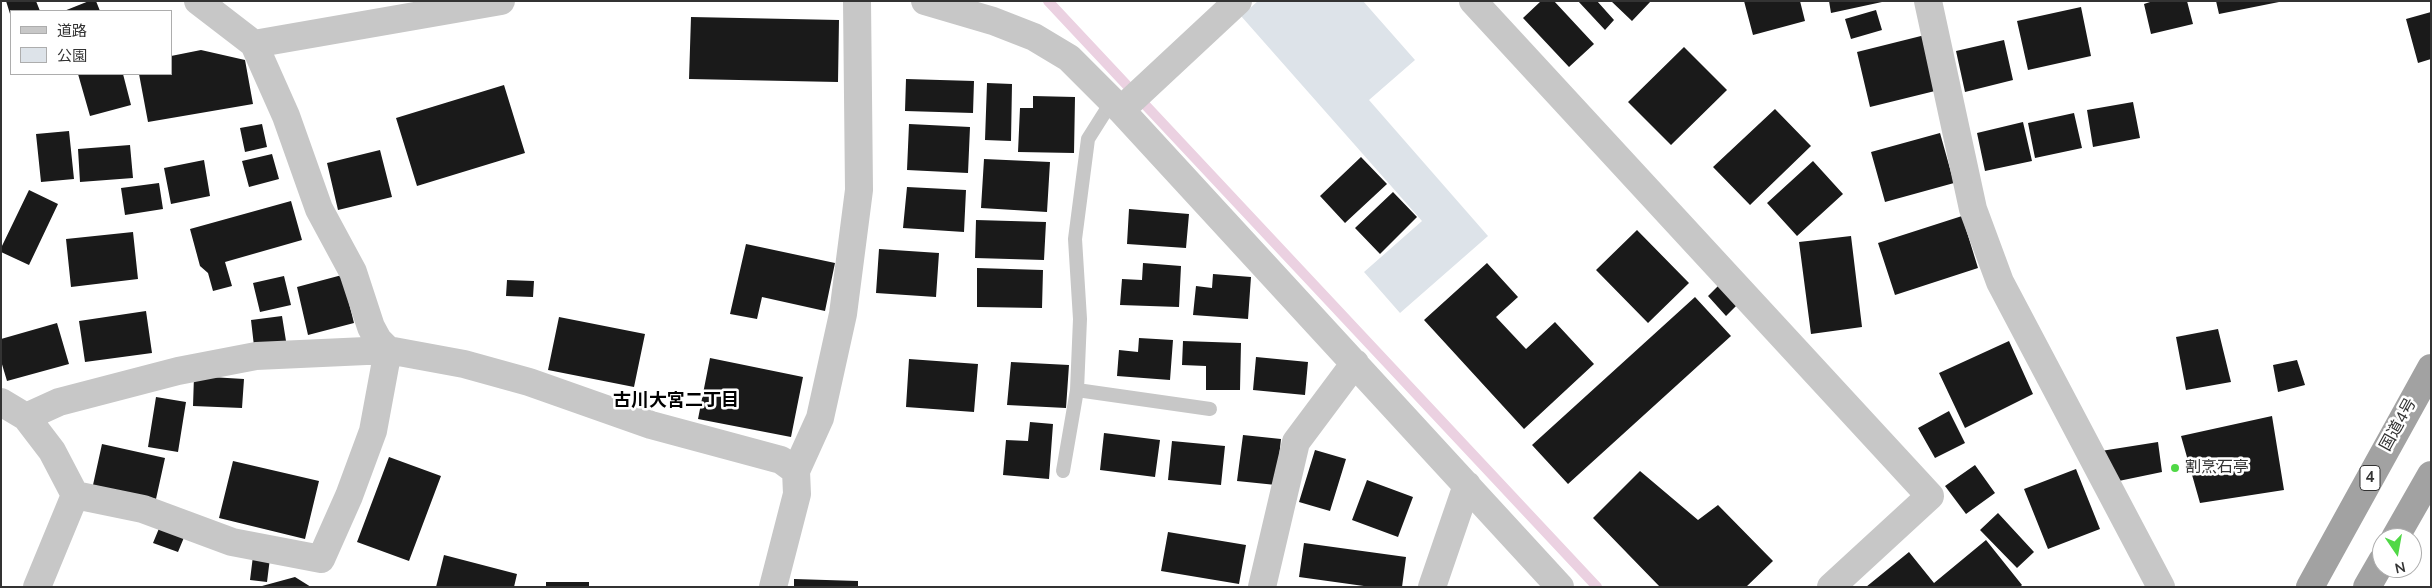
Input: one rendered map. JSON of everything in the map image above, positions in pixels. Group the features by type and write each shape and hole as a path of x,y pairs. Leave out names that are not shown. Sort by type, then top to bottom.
{"highway":[{"name":"国道4号","path":"2310,587 2431,368"},
{"path":"2401,528 2431,475"}],"street":[{"path":"198,1 254,44 286,116 319,209 353,272 371,327 378,340 388,350"},
{"path":"254,44 501,1"},
{"path":"773,587 797,494 796,472 820,418 843,314 859,190 857,1"},
{"path":"925,1 993,21 1034,37 1069,58 1127,100 1355,363 1560,587"},
{"path":"1127,100 1238,1"},
{"path":"1473,1 1930,496 1831,587"},
{"path":"1928,1 1973,209 2000,282 2161,587"},
{"path":"75,496 143,509 232,542 321,559 349,496 372,430 388,350"},
{"path":"26,417 59,402 178,370 256,356 388,350 464,364 529,382 652,425 780,460 796,472"},
{"path":"1262,587 1296,442 1355,363"},
{"path":"1,402 26,417 52,451 75,496 37,587"},
{"path":"1432,587 1467,485"}],"lane":[{"path":"1062,471 1077,390 1080,319 1075,239 1088,139 1127,100"},
{"path":"1077,390 1210,409"}],"green space":[{"path":"1258,1 1363,1 1415,60 1369,100 1488,236 1400,313 1364,272 1422,221 1241,16"}],"building":[{"path":"6,1 36,1 40,10 10,10 10,14"},
{"path":"89,1 96,1 100,10 66,10"},
{"path":"1541,1 1554,1 1594,44 1569,67 1523,18"},
{"path":"1578,1 1597,1 1614,20 1605,30"},
{"path":"1611,1 1651,1 1632,21"},
{"path":"1744,1 1800,1 1805,21 1753,35"},
{"path":"1829,1 1882,1 1882,2 1831,13"},
{"path":"2153,1 2187,1 2193,24 2151,34 2144,4"},
{"path":"2216,1 2279,1 2279,2 2219,14"},
{"path":"2081,7 2091,56 2028,70 2017,21"},
{"path":"1876,10 1882,30 1851,39 1845,19"},
{"path":"2431,12 2431,59 2418,63 2406,19"},
{"path":"691,17 839,20 838,82 689,79"},
{"path":"1925,35 1939,90 1870,107 1857,52"},
{"path":"2004,40 2013,80 1965,92 1956,51"},
{"path":"1684,47 1727,90 1671,145 1628,102"},
{"path":"201,50 245,60 253,104 148,122 139,75 172,75 172,56"},
{"path":"78,75 123,75 131,105 90,116"},
{"path":"906,79 974,81 973,113 905,111"},
{"path":"987,83 1012,84 1011,141 985,140"},
{"path":"504,85 525,153 417,186 396,118"},
{"path":"1033,96 1075,97 1074,153 1018,152 1020,108 1033,108"},
{"path":"2133,102 2140,138 2093,147 2087,110"},
{"path":"1775,109 1811,146 1750,205 1713,167"},
{"path":"2074,113 2082,148 2035,158 2028,123"},
{"path":"2023,122 2032,161 1985,171 1977,133"},
{"path":"262,124 267,147 245,152 240,128"},
{"path":"909,124 970,127 968,173 907,170"},
{"path":"69,131 74,179 41,182 36,134"},
{"path":"1940,133 1954,183 1885,202 1871,152"},
{"path":"130,145 133,178 80,182 78,149"},
{"path":"380,150 392,197 338,210 327,163"},
{"path":"272,154 279,179 249,187 242,161"},
{"path":"1361,157 1387,184 1345,223 1320,196"},
{"path":"984,159 1050,162 1047,212 981,208"},
{"path":"204,160 210,196 171,204 164,168"},
{"path":"1813,161 1843,194 1797,236 1767,203"},
{"path":"159,183 163,209 125,215 121,188"},
{"path":"907,187 966,190 964,232 903,228"},
{"path":"29,190 58,204 29,265 1,252 1,248"},
{"path":"1393,192 1417,217 1380,254 1355,228"},
{"path":"291,201 302,240 225,262 232,286 213,291 208,273 200,266 190,229"},
{"path":"1129,209 1189,214 1186,248 1127,244"},
{"path":"1962,216 1978,268 1895,295 1878,243"},
{"path":"976,220 1046,222 1044,260 975,258"},
{"path":"1637,230 1689,283 1648,323 1596,270"},
{"path":"133,232 138,279 71,287 66,239"},
{"path":"1851,236 1862,327 1811,334 1799,242"},
{"path":"746,244 835,263 825,311 762,297 757,319 730,314"},
{"path":"879,249 939,253 936,297 876,293"},
{"path":"1143,263 1181,266 1179,307 1120,305 1122,279 1142,280"},
{"path":"1487,263 1518,297 1496,317 1526,349 1555,322 1594,364 1524,429 1424,320"},
{"path":"977,268 1043,270 1042,308 977,307"},
{"path":"1213,274 1251,277 1248,319 1193,315 1196,286 1212,288"},
{"path":"342,275 354,323 308,335 297,287"},
{"path":"284,276 291,305 260,312 253,283"},
{"path":"507,280 534,281 533,297 506,296"},
{"path":"1719,285 1737,305 1726,316 1708,296"},
{"path":"1695,297 1731,336 1568,484 1532,445"},
{"path":"146,311 152,353 85,362 79,321"},
{"path":"282,316 286,341 254,346 251,320"},
{"path":"559,317 645,334 634,387 548,370"},
{"path":"57,323 69,364 7,381 1,361 1,339"},
{"path":"2218,329 2231,382 2186,390 2176,337"},
{"path":"1139,338 1173,340 1170,380 1117,376 1119,350 1138,352"},
{"path":"1183,341 1241,343 1240,390 1206,390 1206,366 1182,365"},
{"path":"2009,341 2033,394 1965,428 1939,373"},
{"path":"1256,357 1308,362 1305,395 1253,390"},
{"path":"710,358 803,377 791,437 698,419"},
{"path":"909,359 978,364 974,412 906,407"},
{"path":"2297,360 2305,385 2278,392 2273,365"},
{"path":"1011,362 1069,365 1066,408 1007,405"},
{"path":"194,376 244,379 242,408 193,406"},
{"path":"156,397 186,402 178,452 148,447"},
{"path":"1949,411 1965,443 1935,458 1918,428"},
{"path":"2272,416 2284,490 2200,503 2181,436"},
{"path":"1030,422 1053,424 1049,479 1003,475 1006,440 1028,441"},
{"path":"1104,433 1160,440 1155,477 1100,470"},
{"path":"1243,435 1281,439 1276,485 1237,481"},
{"path":"1172,441 1225,446 1221,485 1168,480"},
{"path":"2158,442 2162,472 2109,483 2101,451"},
{"path":"102,444 165,458 156,499 93,485"},
{"path":"1315,450 1346,459 1330,511 1299,502"},
{"path":"389,457 441,476 409,561 357,542"},
{"path":"233,461 319,481 305,539 219,518"},
{"path":"1975,465 1995,493 1966,514 1945,486"},
{"path":"2076,469 2100,529 2048,549 2024,489"},
{"path":"1640,471 1698,520 1718,505 1773,561 1746,587 1660,587 1593,518"},
{"path":"1367,480 1413,497 1398,537 1352,520"},
{"path":"1998,513 2034,552 2017,568 1980,530"},
{"path":"160,526 185,535 178,552 153,543"},
{"path":"1168,532 1246,545 1239,584 1161,571"},
{"path":"1986,540 2022,585 2020,587 1866,587 1909,552 1934,583"},
{"path":"1304,543 1406,557 1402,587 1371,587 1299,577"},
{"path":"444,555 517,574 514,587 436,587"},
{"path":"253,556 270,558 267,582 250,580"},
{"path":"295,577 311,587 262,587 262,586"},
{"path":"794,579 858,581 858,587 794,587"},
{"path":"546,582 589,582 589,587 546,587"}],"waterway":[{"path":"1048,1 1597,587"}],"place":[{"name":"割烹石亭","path":"2175,468"}],"district":[{"name":"古川大宮二丁目","path":"676,402"}]}
